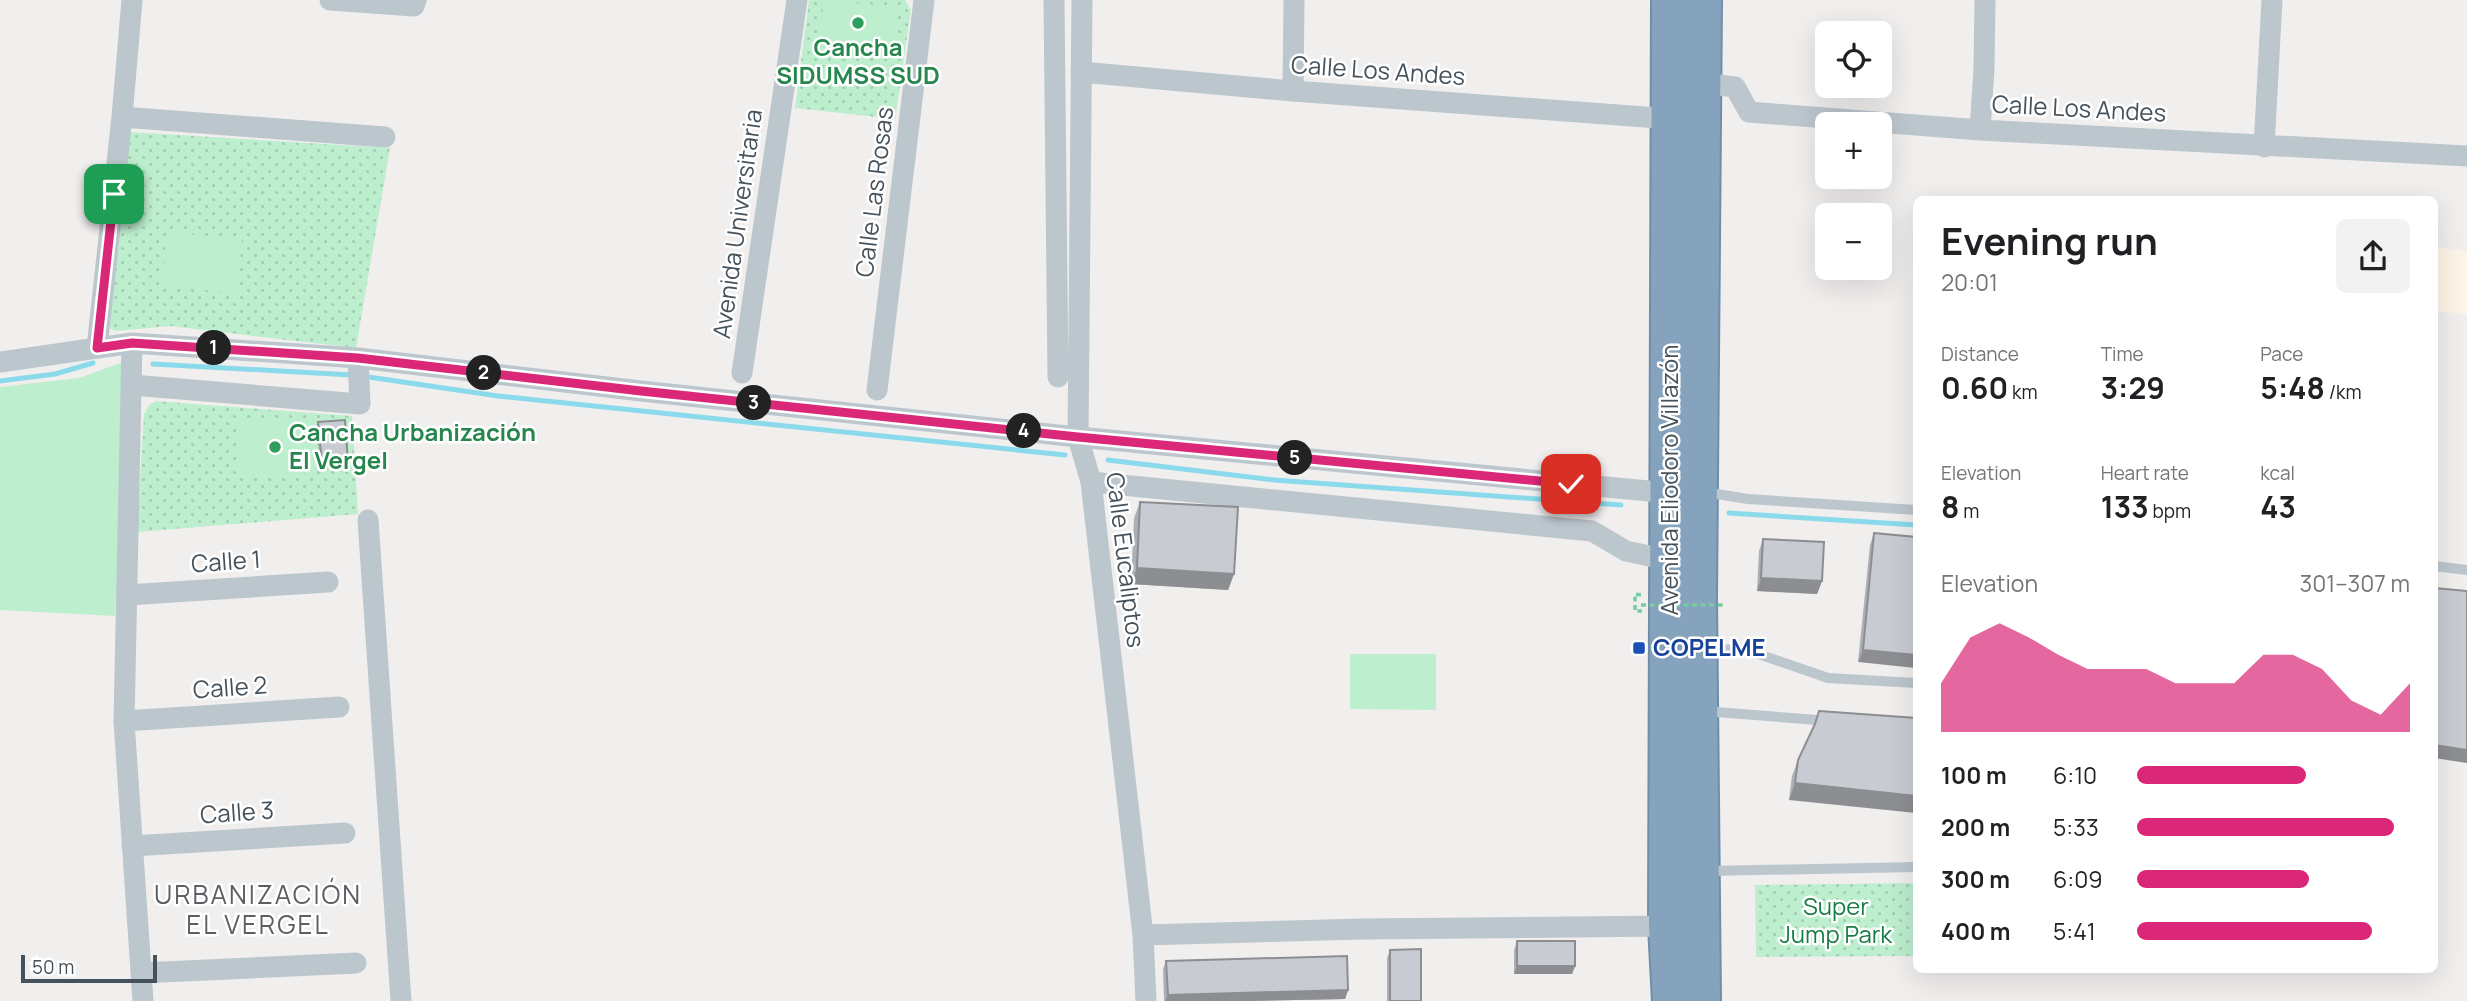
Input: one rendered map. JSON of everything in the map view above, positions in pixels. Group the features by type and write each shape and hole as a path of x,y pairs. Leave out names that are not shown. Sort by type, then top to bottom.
{"highway":[{"name":"Avenida Eliodoro Villazón","path":"1671,0 1672,119 1684,492 1698,650 1701,1001"},
{"name":"Avenida Eliodoro Villazón","path":"1671,1001 1668,926 1668,560 1684,492 1703,83 1702,0"}],"street":[{"path":"97,348 132,0"},
{"path":"330,0 414,6 416,0"},
{"name":"Avenida Universitaria","path":"742,373 797,0"},
{"name":"Calle Las Rosas","path":"877,390 924,0"},
{"path":"1046,0 1054,0 1058,377"},
{"name":"Calle Eucaliptos","path":"1082,0 1078,437 1091,482 1143,935 1146,1001"},
{"path":"1293,91 1294,0"},
{"path":"1980,130 1985,0"},
{"path":"2264,147 2272,0"},
{"name":"Calle Los Andes","path":"1081,72 1293,91 1672,119"},
{"name":"Calle Los Andes","path":"1703,83 1735,87 1749,111 1980,130 2467,156"},
{"path":"122,117 386,137"},
{"path":"0,362 132,343 358,362 1078,437 1684,492"},
{"path":"132,343 124,721 143,1001"},
{"path":"132,385 360,404 358,362"},
{"path":"1091,482 1592,531 1626,551 1668,560"},
{"path":"368,520 401,1001"},
{"name":"Calle 1","path":"127,595 328,582"},
{"name":"Calle 2","path":"124,721 339,707"},
{"name":"Calle 3","path":"132,846 345,833"},
{"path":"1143,935 1362,929 1668,926"},
{"path":"141,973 356,963"}],"lane":[{"path":"1684,492 1913,510"},
{"path":"2438,566 2467,570"},
{"path":"1698,650 1744,649 1828,678 1913,683"},
{"path":"1697,710 1837,721"},
{"path":"1699,872 1913,867"}],"path":[{"path":"1635,611 1635,594 1641,594 1640,605 1723,605"}],"shaded area":[{"path":"2438,247 2467,251 2467,314 2438,311"}],"green space":[{"path":"809,0 905,0 911,10 895,119 795,108"},
{"name":"Cancha SIDUMSS SUD","path":"824,0 898,7 893,49 819,39"},
{"path":"130,132 390,148 356,348 170,326 115,331 110,328 106,320"},
{"path":"167,232 242,239 237,293 162,286"},
{"path":"123,362 128,395 115,616 0,610 0,387 79,378"},
{"path":"156,401 352,416 358,514 137,532 144,414 149,405"},
{"name":"Cancha Urbanización El Vergel","path":"313,419 314,473 238,475 236,420"},
{"path":"1350,654 1436,654 1436,710 1350,709"},
{"name":"Super Jump Park","path":"1913,883 1913,956 1756,957 1755,885"}],"building":[{"path":"345,420 348,462 322,464 318,422"},
{"path":"1140,502 1238,507 1234,574 1137,568"},
{"path":"1874,533 1913,537 1913,655 1863,650"},
{"path":"1763,539 1824,542 1822,581 1761,578"},
{"path":"2438,588 2467,591 2467,750 2438,746"},
{"path":"1819,711 1913,718 1913,796 1795,783 1798,760"},
{"path":"1517,941 1575,941 1575,966 1517,966"},
{"path":"1421,949 1421,1001 1390,1001 1390,950"},
{"path":"1347,956 1348,990 1168,995 1166,961"}],"waterway":[{"path":"0,381 55,374 93,363"},
{"path":"153,364 352,375"},
{"path":"362,376 498,396 1065,455"},
{"path":"1108,460 1274,480 1621,505"},
{"path":"1729,513 1913,525"}],"place":[{"name":"Cancha SIDUMSS SUD","path":"858,23"},
{"name":"Cancha Urbanización El Vergel","path":"275,447"},
{"name":"COPELME","path":"1639,648"}],"district":[{"name":"URBANIZACIÓN EL VERGEL","path":"258,910"}],"route":[{"path":"114,194 97,348 132,343 358,358 1078,437 1571,484"}]}
